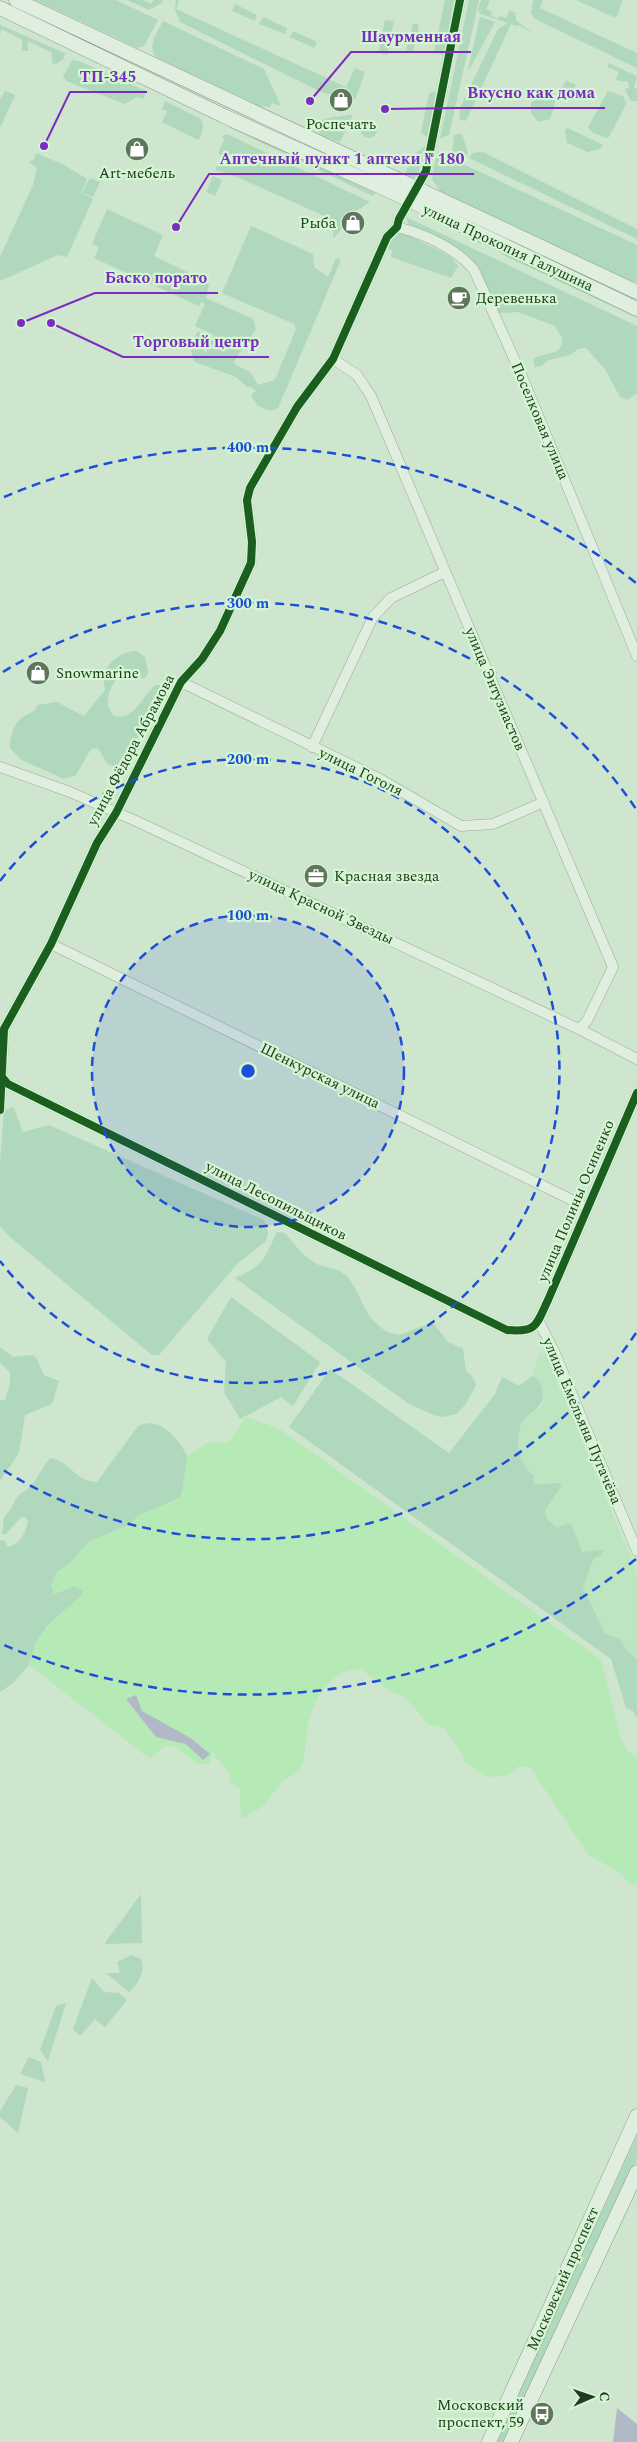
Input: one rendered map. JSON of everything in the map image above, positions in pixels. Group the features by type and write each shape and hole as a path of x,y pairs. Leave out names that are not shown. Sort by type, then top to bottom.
{"main road":[{"name":"улица Прокопия Галушина","path":"16,0 637,292"},
{"name":"улица Прокопия Галушина","path":"0,8 226,117 637,309"},
{"name":"Московский проспект","path":"489,2442 637,2116"},
{"name":"Московский проспект","path":"511,2442 637,2172"}],"street":[{"name":"улица Фёдора Абрамова","path":"0,1110 2,1028 51,944 97,843 116,813 181,682 202,659 220,630 251,563 252,542 247,500 250,488 296,407 333,359 387,237 397,227 399,219 426,170 460,0"},
{"name":"Поселковая улица","path":"397,227 452,251 463,258 474,270 521,374 637,656"},
{"name":"улица Энтузиастов","path":"333,359 357,375 371,396 613,967 587,1021 579,1028"},
{"path":"312,747 373,617 391,598 445,572"},
{"name":"улица Гоголя","path":"181,682 380,779 462,826 494,824 544,802"},
{"name":"улица Красной Звезды","path":"0,767 70,792 116,813 579,1028 637,1058"},
{"name":"Шенкурская улица","path":"51,944 588,1208"},
{"name":"улица Лесопильщиков","path":"2,1077 8,1084 507,1330 525,1332 533,1328 538,1320"},
{"name":"улица Полины Осипенко","path":"538,1320 637,1093"},
{"name":"улица Емельяна Пугачёва","path":"538,1320 554,1351 637,1551"}],"shaded area":[{"path":"35,0 116,0 158,20 144,46 138,48"},
{"path":"127,0 143,0 152,4 153,0 163,0 162,3 149,10"},
{"path":"176,0 179,0 176,9 346,87 355,68 365,72 355,100 321,92 180,22 175,9"},
{"path":"445,0 456,0 439,74 443,55 434,52"},
{"path":"469,0 479,0 449,135 440,139"},
{"path":"481,0 490,0 486,9 492,12 491,15 498,19 500,16 506,18 509,11 515,12 516,20 534,34 519,25 511,24 466,121 459,119 461,106 498,29 508,23 481,14 478,11"},
{"path":"533,0 543,0 540,8 637,53 637,68 535,19 531,13"},
{"path":"576,0 623,0 616,18"},
{"path":"235,4 257,15 255,21 232,11"},
{"path":"263,17 287,28 285,34 259,24"},
{"path":"480,17 495,22 469,70 468,69"},
{"path":"385,20 394,21 387,55 380,53 379,50"},
{"path":"163,21 264,69 281,106 272,103 270,107 259,106 157,58 152,45"},
{"path":"413,23 419,25 413,52 406,51"},
{"path":"0,25 65,53 63,60 56,64 52,63 52,53 28,41 28,51 22,51 22,40 1,29 0,37"},
{"path":"293,31 317,42 314,48 290,37"},
{"path":"72,60 79,61 146,91 143,99 136,97 125,104 66,81 63,77"},
{"path":"609,63 637,76 634,88 637,89 637,101 631,101 625,90 629,87 628,82 616,80 619,72 607,67"},
{"path":"566,80 576,85 570,98 559,93"},
{"path":"547,90 554,93 554,106 550,119 538,122 531,113 531,103"},
{"path":"5,91 15,95 0,128 0,100"},
{"path":"437,91 427,137 421,133 429,93"},
{"path":"608,91 623,96 626,104 609,137 606,138 593,133 588,127"},
{"path":"165,101 201,119 202,130 198,140 162,122 167,111 162,109"},
{"path":"353,115 340,142 322,136 315,128 317,124 324,120"},
{"path":"369,122 377,130 369,138 361,130"},
{"path":"234,126 375,193 373,196 228,127"},
{"path":"568,128 603,145 600,149 588,152 567,143 565,130"},
{"path":"227,134 370,202 353,213 335,237 333,237 333,220 235,176 215,170 223,156 218,153 224,140 222,136"},
{"path":"462,134 468,153 465,157 452,152 454,135"},
{"path":"425,146 418,175 414,178 404,175 416,153"},
{"path":"437,152 637,245 637,282 630,281 440,191 432,179"},
{"path":"483,152 637,229 637,239 469,158 473,153"},
{"path":"36,153 64,165 87,179 81,193 93,199 67,257 58,255 0,281 0,257 33,185 37,168 29,162 34,160"},
{"path":"213,176 222,180 215,196 206,192"},
{"path":"90,178 100,182 93,197 82,193"},
{"path":"107,209 163,235 154,256 206,281 209,284 206,298 253,319 256,329 233,363 251,373 258,385 275,380 296,329 294,324 222,293 251,226 313,254 314,267 328,277 336,258 341,260 278,408 270,411 257,405 251,395 256,391 251,387 247,387 236,377 195,362 192,355 192,346 198,331 204,335 203,347 205,354 214,335 195,326 205,304 201,302 199,306 94,258 99,247 92,244"},
{"path":"406,217 637,326 637,393 627,400 620,397 605,369 586,348 578,349 570,355 549,360 541,366 535,367 533,360 536,357 556,352 562,345 562,338 555,326 518,312 500,313 494,309 486,289 448,245 408,224"},
{"path":"396,233 403,233 450,256 458,266 451,278 391,257 392,251 387,247 389,237"},
{"path":"501,254 508,254 637,315 637,318"},
{"path":"136,651 145,657 148,673 146,677 140,678 118,678 111,688 108,697 109,709 114,716 121,717 127,715 138,706 156,685 160,685 161,691 158,704 125,762 111,766 97,748 91,749 76,775 64,779 22,760 10,748 14,727 22,717 33,711 37,705 57,702 84,716 105,690 103,677 111,662 125,653"},
{"path":"13,1107 23,1132 49,1125 264,1220 268,1232 266,1241 238,1263 159,1355 152,1355 10,1237 0,1226 0,1162 4,1111"},
{"path":"277,1232 285,1233 310,1260 346,1275 377,1325 398,1335 428,1324 434,1324 448,1342 463,1349 466,1371 472,1376 476,1385 466,1404 456,1414 443,1417 436,1416 409,1404 235,1278 258,1265 269,1249"},
{"path":"231,1297 320,1362 293,1406 281,1397 240,1419 224,1392 226,1362 207,1339"},
{"path":"0,1347 13,1357 33,1355 37,1359 44,1375 59,1381 52,1404 25,1415 19,1453 0,1481 0,1400 5,1400 10,1384 10,1372 0,1363"},
{"path":"539,1353 546,1354 637,1573 637,1659 627,1651 620,1639 605,1634 583,1587 594,1558 601,1555 605,1549 582,1552 564,1527 556,1527 550,1523 546,1517 546,1510 554,1482 538,1486 533,1483 534,1475 522,1465 519,1450 519,1428 522,1421 540,1408 543,1401 539,1380 532,1376"},
{"path":"330,1369 449,1453 495,1394 502,1377 519,1386 532,1376 539,1380 542,1388 542,1400 537,1408 522,1421 520,1428 518,1443 521,1458 528,1470 534,1475 533,1483 562,1484 546,1511 546,1516 550,1522 557,1527 571,1523 582,1552 605,1549 601,1555 594,1558 583,1587 605,1634 620,1639 627,1651 637,1659 637,1718 633,1711 626,1708 611,1659 289,1427"},
{"path":"148,1423 160,1426 170,1433 179,1442 187,1456 180,1498 139,1515 129,1525 90,1541 71,1562 57,1572 53,1580 54,1594 75,1586 83,1590 83,1594 46,1627 36,1643 29,1665 13,1683 0,1692 0,1541 4,1540 8,1547 16,1544 24,1534 28,1521 25,1517 21,1517 6,1534 2,1534 4,1517 12,1508 16,1498 32,1485 50,1458 63,1463 84,1479 97,1482 138,1426"},
{"path":"136,1695 142,1711 192,1739 210,1754 203,1760 186,1744 156,1737 126,1699"},
{"path":"141,1894 142,1943 105,1944 105,1943"},
{"path":"131,1955 141,1959 142,1973 129,1992 106,1973 120,1973 117,1962"},
{"path":"92,1978 104,1992 119,1993 127,2000 105,2027 95,2019 80,2036 73,2029"},
{"path":"66,2003 48,2061 40,2050 56,2006"},
{"path":"29,2057 41,2062 45,2082 20,2074"},
{"path":"16,2085 28,2088 18,2133 0,2117 0,2111"},
{"path":"637,2136 637,2160 505,2442 496,2442"},
{"path":"617,2408 637,2424 637,2442 613,2442"}],"sand":[{"path":"246,1417 280,1429 601,1660 621,1739 628,1751 637,1756 637,1883 630,1884 619,1873 588,1854 530,1767 519,1766 508,1775 488,1777 464,1761 462,1753 444,1728 428,1724 405,1697 390,1691 361,1669 350,1670 341,1674 319,1695 308,1725 305,1754 299,1771 283,1781 262,1807 241,1819 240,1789 231,1784 228,1772 215,1758 213,1750 210,1763 200,1765 175,1747 165,1745 150,1759 29,1665 36,1643 46,1627 83,1594 83,1590 75,1586 54,1594 51,1586 57,1572 71,1562 90,1541 129,1525 139,1515 180,1498 187,1456 209,1442 228,1443"}],"cycle path":[{"path":"0,1110 4,1029 51,944 97,843 116,813 181,682 202,659 220,631 251,563 252,542 247,500 250,488 297,407 333,359 387,237 397,227 399,219 426,171 460,0"},
{"path":"2,1077 8,1084 507,1330 517,1331 534,1326 541,1316 637,1093"}],"place":[{"name":"Роспечать","path":"341,100"},
{"name":"Шаурменная","path":"310,101"},
{"name":"Вкусно как дома","path":"385,109"},
{"name":"ТП-345","path":"44,146"},
{"name":"Art-мебель","path":"137,149"},
{"name":"Рыба","path":"353,223"},
{"name":"Аптечный пункт 1 аптеки № 180","path":"176,227"},
{"name":"Деревенька","path":"459,298"},
{"name":"Баско порато","path":"21,323"},
{"name":"Торговый центр","path":"51,323"},
{"name":"Snowmarine","path":"38,673"},
{"name":"Красная звезда","path":"316,876"},
{"name":"Московский проспект, 59","path":"542,2414"}]}
